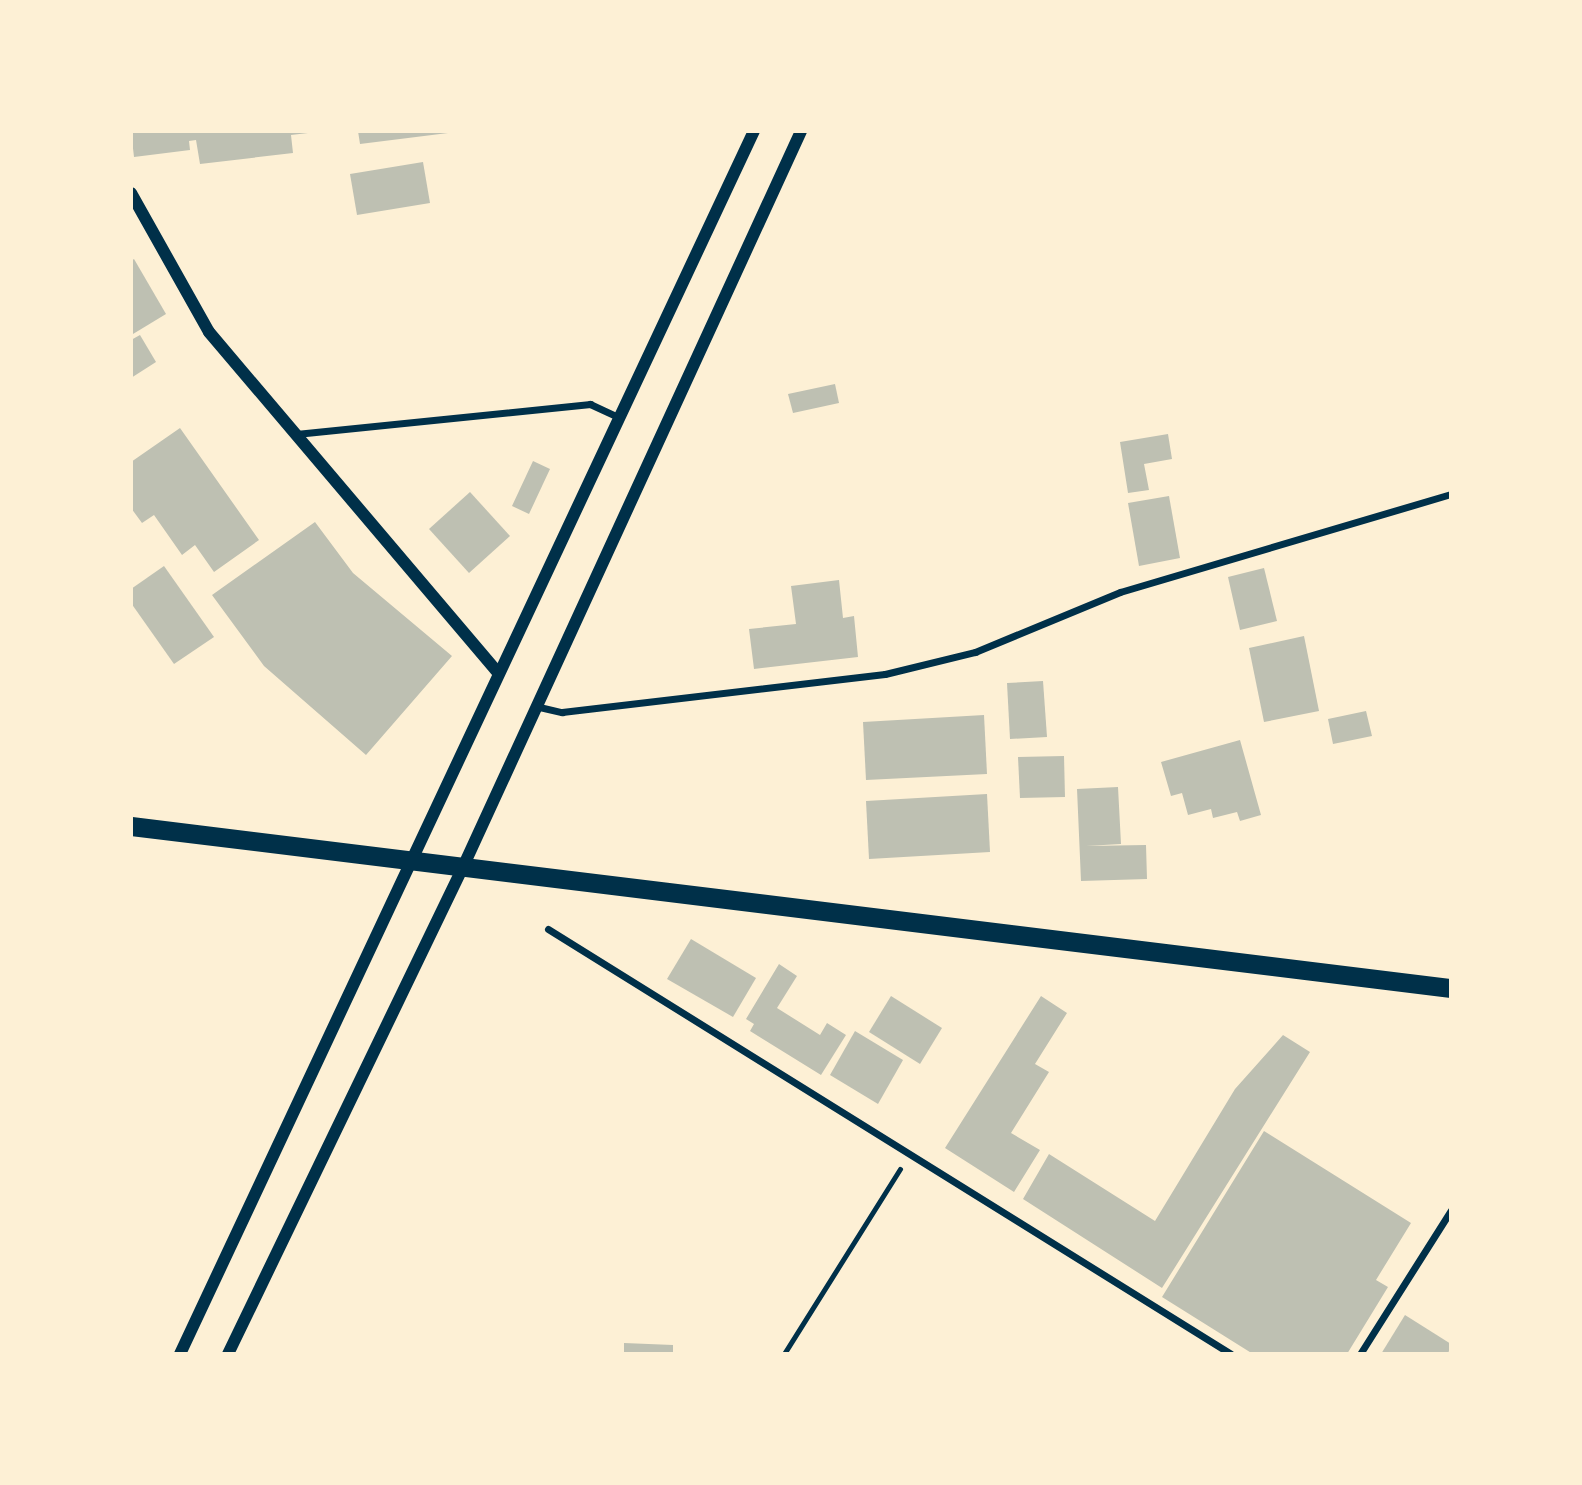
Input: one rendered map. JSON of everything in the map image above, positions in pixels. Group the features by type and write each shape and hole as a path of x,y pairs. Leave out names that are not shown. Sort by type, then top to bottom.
{"highway":[{"path":"131,826 1451,989"}],"street":[{"path":"180,1354 414,861 498,673 754,131"},
{"path":"228,1354 463,867 534,705 801,131"},
{"path":"131,193 209,332 498,673"},
{"path":"296,434 590,404 620,418"},
{"path":"534,705 562,712 898,671 975,652 1120,592 1451,494"},
{"path":"548,929 1231,1354"},
{"path":"1360,1354 1451,1210"}],"path":[{"path":"784,1354 910,1154"}],"building":[{"path":"131,131 308,133 291,135 293,153 200,164 196,140 189,141 190,150 134,157"},
{"path":"358,131 448,131 448,133 360,144"},
{"path":"423,162 430,203 357,215 350,174"},
{"path":"134,259 166,314 133,334 131,261"},
{"path":"140,335 156,362 131,378 131,340"},
{"path":"835,384 839,403 793,413 788,394"},
{"path":"180,428 259,540 214,572 195,545 182,555 154,515 142,523 131,508 131,462"},
{"path":"1168,434 1172,459 1144,464 1149,490 1128,493 1120,442"},
{"path":"533,461 550,469 529,514 512,506"},
{"path":"470,492 510,536 469,573 429,529"},
{"path":"1169,496 1180,558 1139,566 1128,503"},
{"path":"315,522 353,573 452,656 366,755 264,666 212,595"},
{"path":"164,566 214,637 174,664 131,603 131,589"},
{"path":"1264,568 1277,621 1240,630 1228,577"},
{"path":"839,580 843,618 854,616 858,657 754,669 749,629 796,624 791,586"},
{"path":"1304,636 1319,711 1264,722 1249,648"},
{"path":"1043,681 1047,737 1010,739 1007,683"},
{"path":"1366,711 1372,736 1333,744 1328,719"},
{"path":"984,715 987,774 866,780 863,722"},
{"path":"1240,740 1261,815 1240,821 1237,812 1213,818 1211,809 1188,815 1182,793 1171,796 1161,762"},
{"path":"1064,756 1065,797 1020,798 1018,757"},
{"path":"1118,787 1121,844 1086,846 1146,845 1147,879 1081,881 1077,789"},
{"path":"987,794 990,852 869,859 866,801"},
{"path":"691,939 756,978 733,1017 667,979"},
{"path":"779,964 797,976 777,1008 820,1035 827,1023 846,1035 821,1075 750,1031 754,1024 746,1019"},
{"path":"891,996 942,1028 920,1064 869,1032"},
{"path":"1041,996 1067,1013 1035,1064 1049,1072 1011,1133 1040,1150 1014,1192 945,1148"},
{"path":"855,1031 903,1060 878,1104 830,1075"},
{"path":"1283,1035 1310,1052 1162,1288 1023,1199 1049,1154 1155,1221 1235,1089"},
{"path":"1264,1131 1411,1223 1376,1280 1388,1287 1347,1354 1253,1354 1162,1297"},
{"path":"1405,1315 1451,1344 1448,1354 1381,1354"},
{"path":"624,1343 673,1345 673,1354 624,1354"}]}
